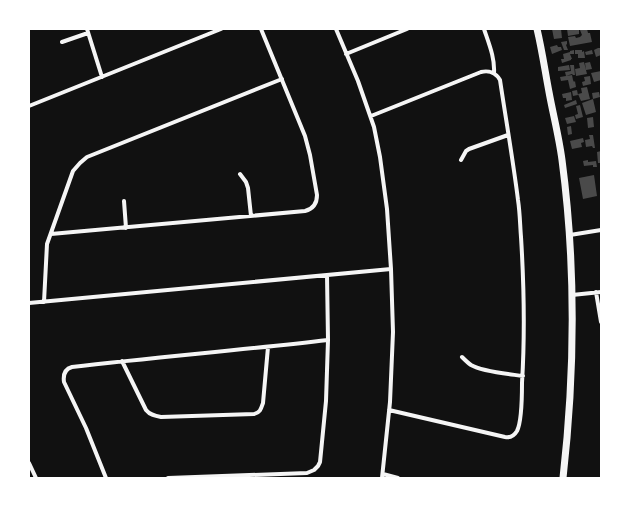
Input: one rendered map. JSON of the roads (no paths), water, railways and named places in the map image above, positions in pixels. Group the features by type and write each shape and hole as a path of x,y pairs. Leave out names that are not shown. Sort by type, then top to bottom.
{"main road":[{"path":"537,29 561,152 570,235 572,375 563,478"}],"street":[{"path":"29,106 221,29"},
{"path":"51,234 305,211 313,207 317,195 308,145 261,29"},
{"path":"336,29 371,116 383,179 387,209 391,269 393,332 389,410 382,476 398,478"},
{"path":"346,54 407,29"},
{"path":"484,29 493,57 494,73"},
{"path":"62,42 88,31 102,77"},
{"path":"371,116 481,72 488,71 494,73 500,80 512,158 518,202 523,268 523,376 517,432 511,437 505,437 389,410"},
{"path":"44,302 46,248 73,171 80,162 84,159 282,79"},
{"path":"461,160 466,151 469,149 508,134"},
{"path":"240,174 246,182 248,188 251,216"},
{"path":"124,201 126,228"},
{"path":"570,235 601,230"},
{"path":"29,304 391,269"},
{"path":"168,478 307,473 314,470 319,465 326,402 328,340 327,275"},
{"path":"596,292 601,322"},
{"path":"572,295 601,292"},
{"path":"106,478 86,428 64,382 64,375 67,370 72,367 122,361 328,340"},
{"path":"122,361 146,410 154,416 254,414 259,411 263,403 268,347"},
{"path":"462,357 470,364 483,370 523,376"},
{"path":"29,463 36,478"}]}
